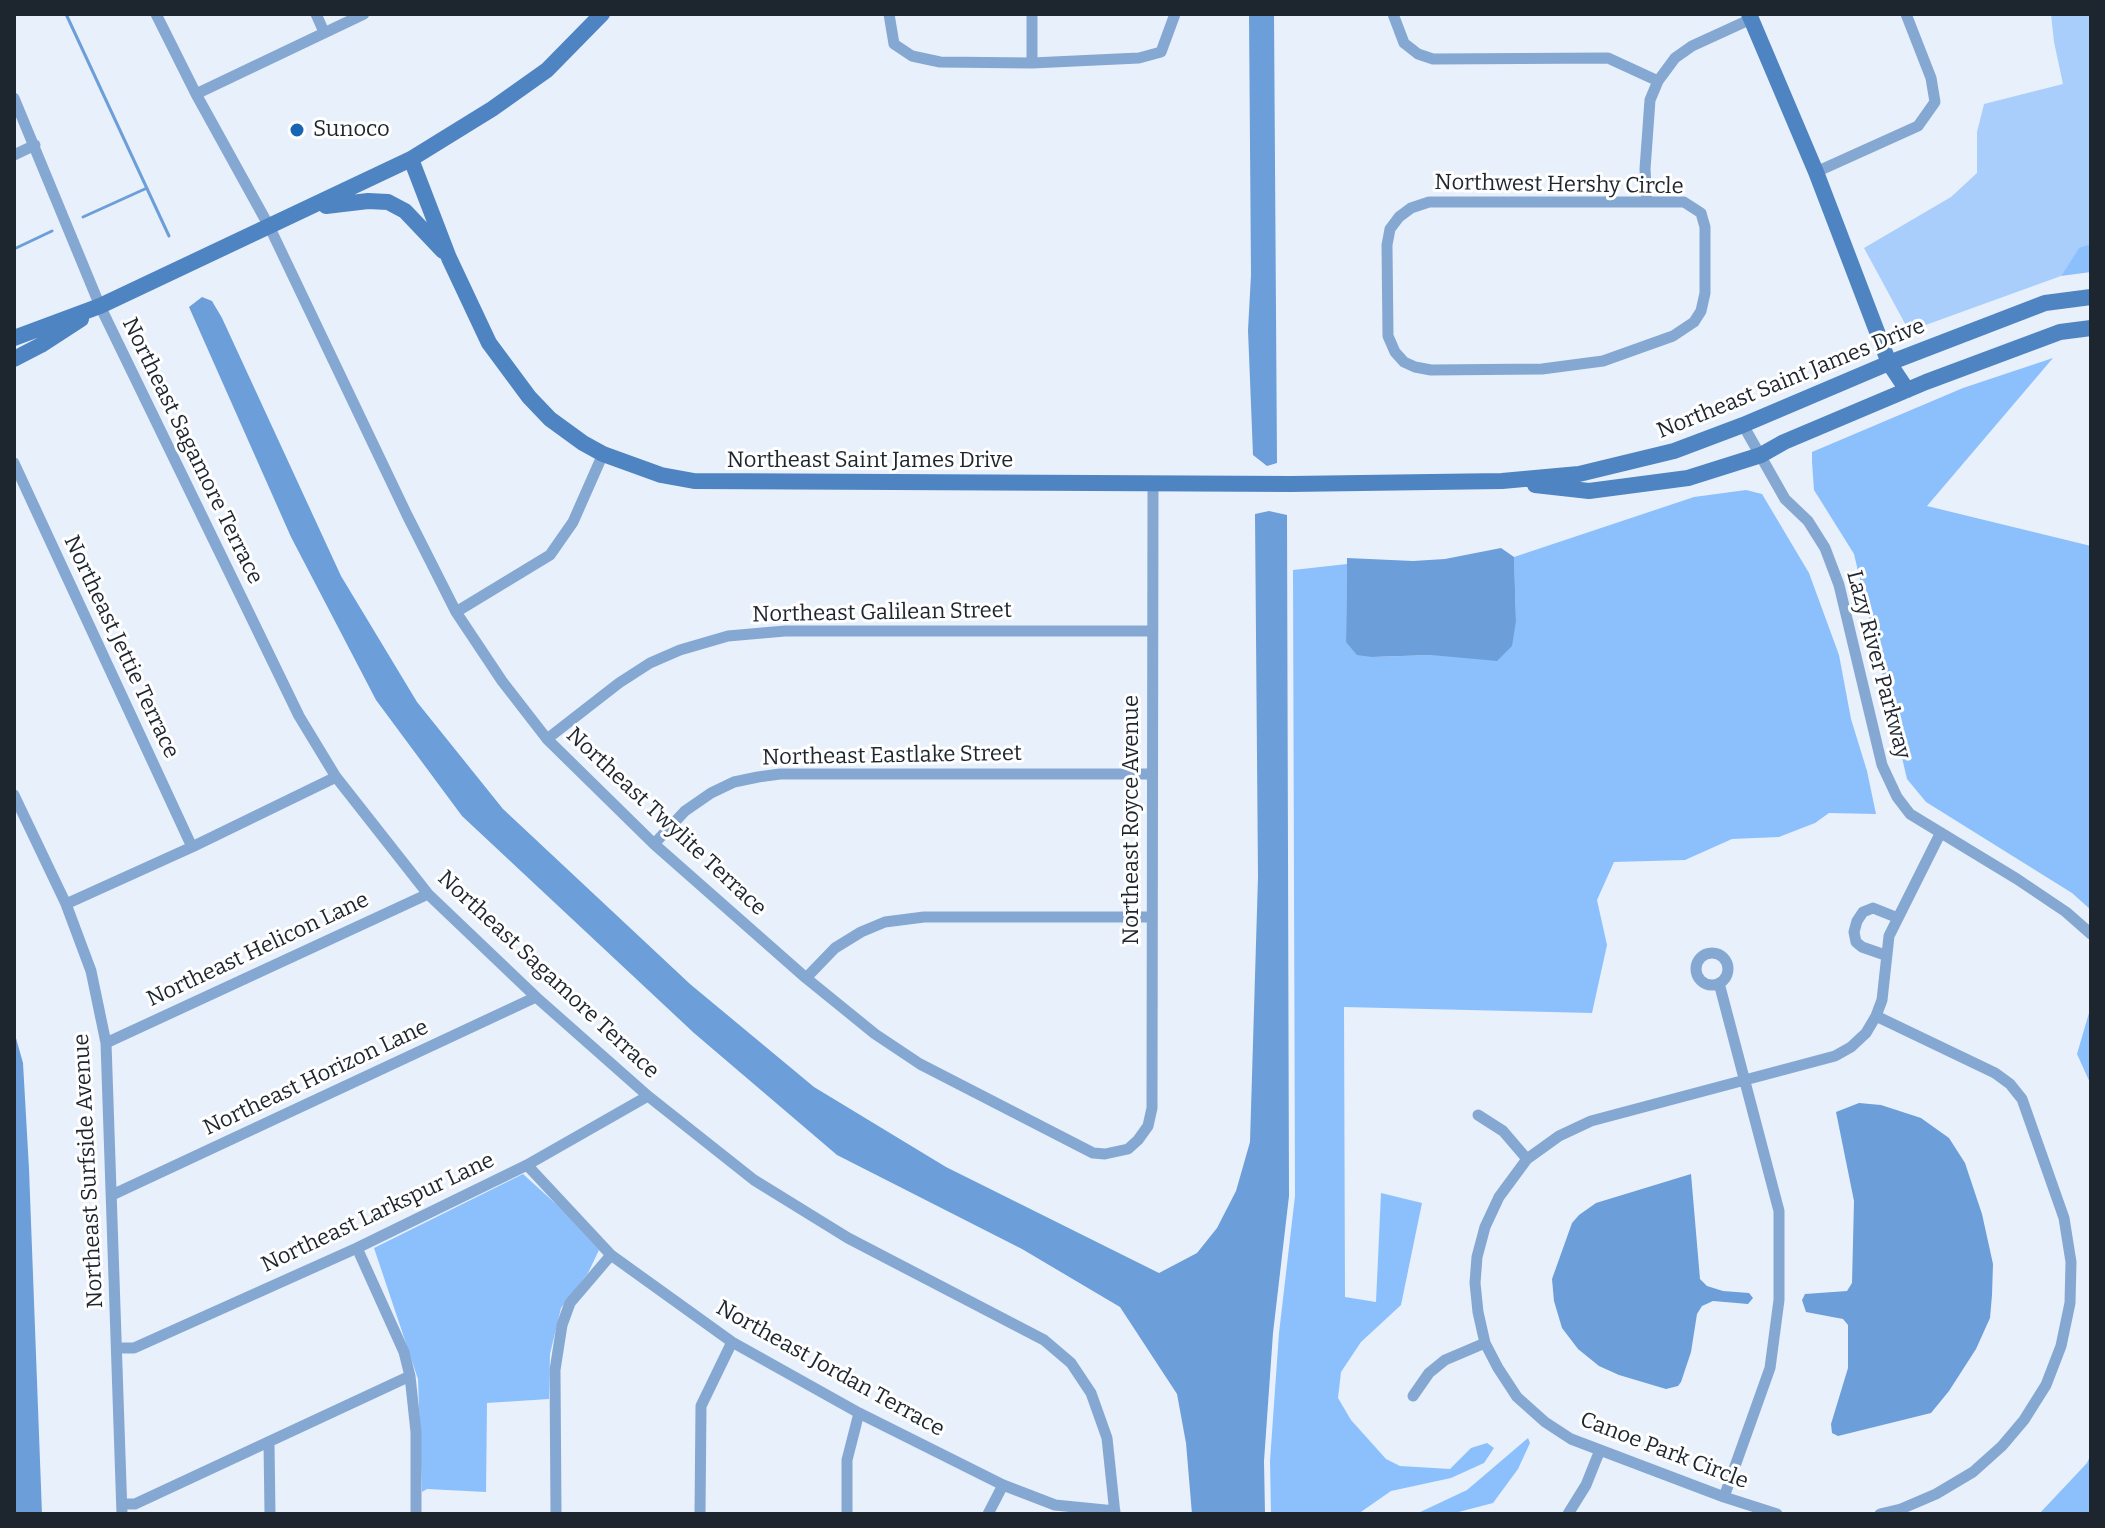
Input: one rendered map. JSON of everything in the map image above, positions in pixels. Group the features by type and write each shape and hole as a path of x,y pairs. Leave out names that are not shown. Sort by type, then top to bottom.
{"main road":[{"path":"14,338 100,306 411,159 492,109 547,70 602,14"},
{"path":"1750,16 1816,172 1889,363 1907,390"},
{"name":"Northeast Saint James Drive","path":"411,159 449,258 489,343 511,376 550,419 603,454 661,475 705,482 1153,484 1502,481 1579,474 1674,451 2045,303 2091,297"},
{"path":"312,207 388,202 405,211 449,258"},
{"path":"14,359 100,306"},
{"name":"Northeast Saint James Drive","path":"1502,481 1589,491 1688,478 1761,455 1784,442 1907,390 2060,332 2091,328"}],"street":[{"name":"Northeast Twylite Terrace","path":"156,14 270,228 456,612 502,681 547,739 654,844 806,978 875,1034 920,1064 1093,1153 1128,1149"},
{"path":"316,14 324,32"},
{"path":"196,94 364,14"},
{"path":"889,14 894,44 912,56 940,62 1032,63 1139,58 1161,52 1175,14"},
{"path":"1032,14 1032,63"},
{"path":"1393,14 1404,43 1418,54 1433,59 1608,58 1658,81"},
{"path":"1816,172 1918,126 1935,102 1931,78 1906,14"},
{"path":"1647,202 1645,169 1650,100 1658,81 1675,58 1750,16"},
{"name":"Northeast Sagamore Terrace","path":"14,98 100,306 299,716 336,777 428,894 536,997 648,1096 754,1180 848,1238 1044,1340 1071,1363 1091,1393 1107,1438 1115,1512"},
{"path":"14,155 35,145"},
{"name":"Northwest Hershy Circle","path":"1429,202 1647,202 1684,202 1701,213 1705,227 1705,293 1701,311 1694,322 1673,336 1603,361 1542,369 1431,370 1404,362 1395,352 1388,336 1387,245 1390,229 1411,208 1429,202"},
{"name":"Lazy River Parkway","path":"1743,425 1785,499 1808,521 1825,548 1839,585 1882,765 1897,797 1910,814 2017,879 2066,912 2091,934"},
{"path":"456,612 550,555 573,522 603,454"},
{"name":"Northeast Jettie Terrace","path":"14,463 192,847"},
{"name":"Northeast Royce Avenue","path":"1128,1149 1148,1126 1152,1108 1153,484"},
{"name":"Northeast Galilean Street","path":"547,739 650,663 680,650 728,636 785,631 1152,631"},
{"name":"Northeast Eastlake Street","path":"654,844 685,811 711,793 734,782 758,777 780,774 1152,774"},
{"path":"66,904 336,777"},
{"name":"Northeast Surfside Avenue","path":"14,795 66,904 91,971 106,1043 122,1509"},
{"path":"1880,1514 1936,1494 1973,1472 2002,1446 2024,1420 2046,1385 2061,1346 2070,1303 2071,1262 2064,1218 2022,1099 2010,1084 1995,1073 1876,1016 1882,1000 1889,936 1940,834"},
{"name":"Northeast Helicon Lane","path":"106,1043 428,894"},
{"path":"1885,955 1859,945 1854,927 1860,914 1871,909 1898,918"},
{"path":"806,978 835,948 885,922 924,917 1151,917"},
{"path":"1719,983 1779,1211 1779,1300 1770,1368 1724,1497"},
{"name":"Northeast Horizon Lane","path":"112,1195 536,997"},
{"name":"Canoe Park Circle","path":"1777,1514 1571,1439 1545,1422 1517,1397 1485,1343 1475,1283 1477,1257 1485,1227 1499,1197 1527,1159 1559,1136 1591,1121 1835,1056 1866,1033 1876,1016"},
{"name":"Northeast Larkspur Lane","path":"118,1348 134,1348 357,1248 527,1165 648,1096"},
{"path":"1478,1115 1503,1131 1527,1159"},
{"name":"Northeast Jordan Terrace","path":"527,1165 611,1255 732,1342 859,1413 1003,1485 1055,1505 1115,1512"},
{"path":"357,1248 404,1352 410,1376 415,1409 416,1514"},
{"path":"556,1514 555,1370 562,1325 570,1303 611,1255"},
{"path":"700,1514 701,1406 732,1342"},
{"path":"1413,1396 1429,1373 1445,1360 1485,1343"},
{"path":"122,1509 410,1376"},
{"path":"847,1514 847,1460 859,1413"},
{"path":"269,1443 270,1514"},
{"path":"1568,1514 1586,1485 1600,1450"},
{"path":"988,1514 1003,1485"}],"shaded area":[{"path":"1249,14 1274,14 1277,463 1267,466 1253,455 1248,330 1251,275"},
{"path":"2051,14 2091,14 2091,244 2079,249 2061,276 1909,331 1864,248 1951,197 1977,173 1977,132 1984,104 2063,84"},
{"path":"2091,244 2091,272 2061,276 2079,248"},
{"path":"202,297 212,301 222,318 341,576 417,702 503,809 690,984 814,1087 946,1167 1159,1273 1197,1253 1217,1228 1236,1191 1250,1142 1258,877 1255,514 1269,511 1287,515 1289,1196 1273,1333 1264,1461 1265,1514 1192,1514 1186,1443 1177,1394 1120,1307 1022,1249 837,1155 694,1033 462,816 376,700 291,537 189,307"},
{"path":"2053,358 1927,506 2091,546 2091,910 2072,893 1926,802 1907,779 1854,554 1814,490 1812,462 1812,452 1963,388"},
{"path":"1746,490 1762,494 1809,573 1839,655 1851,719 1876,814 1829,813 1815,823 1779,837 1732,839 1685,860 1614,862 1597,900 1607,945 1592,1013 1344,1007 1345,1297 1376,1302 1381,1193 1422,1203 1401,1305 1361,1342 1341,1372 1338,1398 1351,1420 1386,1459 1400,1466 1450,1469 1471,1448 1487,1443 1494,1448 1484,1463 1451,1478 1391,1491 1358,1514 1271,1514 1270,1461 1279,1333 1295,1196 1293,570 1347,564 1346,642 1372,657 1431,655 1516,621 1514,557 1694,497"},
{"path":"1501,548 1514,557 1516,621 1512,646 1497,661 1431,655 1372,657 1357,655 1346,642 1347,558 1445,559"},
{"path":"2091,1006 2091,1085 2077,1054"},
{"path":"14,1031 23,1063 42,1514 14,1514"},
{"path":"1859,1103 1881,1105 1921,1118 1949,1138 1965,1163 1982,1214 1993,1264 1992,1295 1990,1318 1976,1349 1931,1413 1838,1436 1832,1433 1831,1424 1848,1368 1848,1325 1843,1319 1806,1312 1802,1300 1805,1294 1847,1291 1852,1283 1854,1201 1836,1112"},
{"path":"523,1174 599,1250 588,1273 561,1308 550,1354 549,1399 487,1403 486,1492 427,1489 422,1492 418,1379 374,1248"},
{"path":"1691,1174 1700,1279 1707,1286 1749,1293 1753,1298 1748,1304 1713,1301 1702,1306 1697,1314 1691,1352 1681,1382 1666,1389 1599,1366 1578,1349 1562,1328 1554,1301 1552,1279 1572,1223 1579,1215 1596,1203"},
{"path":"1528,1438 1530,1443 1518,1469 1493,1503 1451,1514 1416,1514 1467,1490"},
{"path":"2091,1454 2091,1514 2039,1514 2087,1463"}],"waterway":[{"path":"66,14 169,236"},
{"path":"83,217 147,188"},
{"path":"14,249 52,231"}],"place":[{"name":"Sunoco","path":"297,130"}]}
